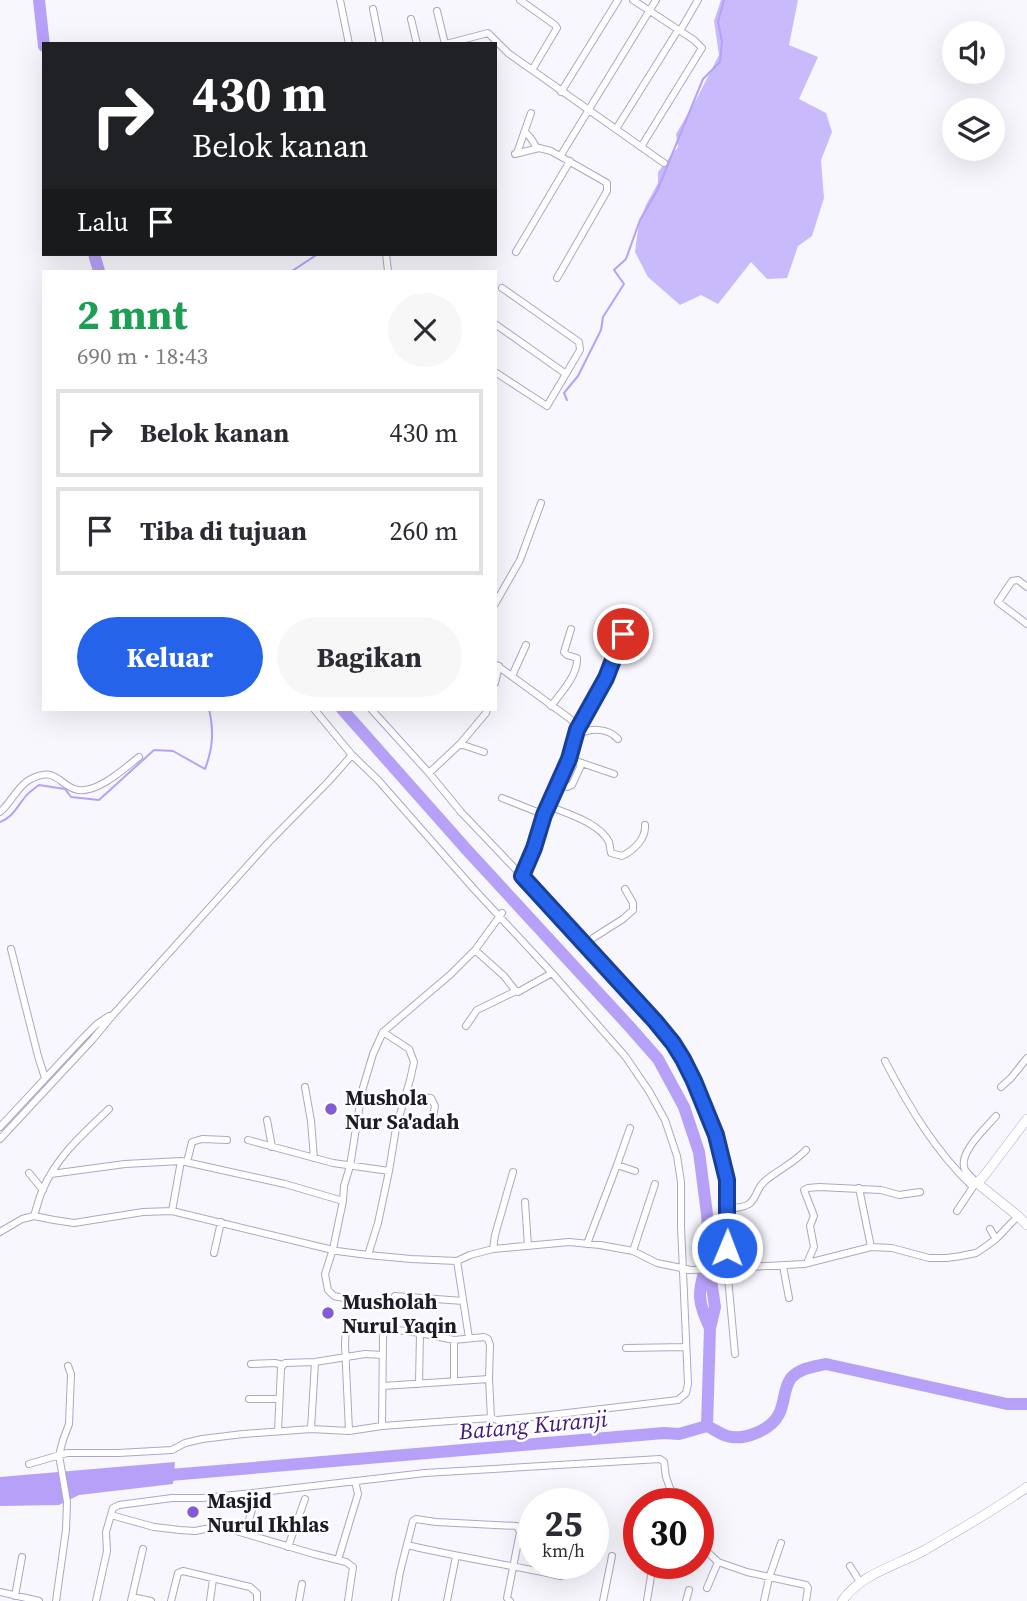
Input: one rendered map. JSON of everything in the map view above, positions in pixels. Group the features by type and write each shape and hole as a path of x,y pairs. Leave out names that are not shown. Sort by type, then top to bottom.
{"main road":[{"path":"1027,1119 975,1185 1027,1225"},
{"path":"842,1601 860,1582 922,1552 1027,1488"}],"street":[{"path":"340,0 349,42"},
{"path":"520,0 557,28 532,70"},
{"path":"561,92 618,0"},
{"path":"633,0 702,47 641,147"},
{"path":"561,155 656,0"},
{"path":"617,129 698,0"},
{"path":"373,9 380,42"},
{"path":"437,11 445,42"},
{"path":"411,19 417,42"},
{"path":"453,42 488,33 508,53 664,163"},
{"path":"531,113 516,153 545,149 570,160 608,186 557,278"},
{"path":"525,132 537,148"},
{"path":"516,252 570,160"},
{"path":"497,373 547,406 580,351 579,342 502,288"},
{"path":"497,325 566,374"},
{"path":"497,601 520,561 541,503"},
{"path":"1027,587 1018,580 1012,580 998,602 1027,624"},
{"path":"551,706 567,684 578,662 577,658 564,652 571,629"},
{"path":"521,877 569,759 577,732 606,678 623,634"},
{"path":"512,676 526,646"},
{"path":"497,665 575,723 577,732"},
{"path":"29,1464 67,1453 172,1450 202,1439 243,1434 311,1429 349,1431 382,1426 542,1416 678,1400 686,1393 688,1384 681,1182 677,1156 665,1120 625,1056 501,915 352,755 316,711"},
{"path":"373,711 521,877 655,1021 683,1059 716,1135 727,1180 724,1268 735,1354"},
{"path":"429,773 460,744 486,711"},
{"path":"577,732 600,729 612,733 618,739"},
{"path":"460,744 484,752"},
{"path":"0,1139 268,843 352,755"},
{"path":"0,812 27,781 37,776 54,776 77,790 89,789 114,776 139,757"},
{"path":"569,759 614,774"},
{"path":"558,784 567,787 572,785 582,763"},
{"path":"502,798 544,815"},
{"path":"548,806 594,827 608,840 611,853 622,856 644,836 645,825"},
{"path":"585,946 633,911 633,903 625,889"},
{"path":"363,1302 330,1293 325,1274 343,1201 362,1091 373,1054 383,1032 451,974 475,950 501,915"},
{"path":"11,949 46,1078"},
{"path":"475,950 504,976 516,991"},
{"path":"466,1026 478,1010 552,973"},
{"path":"0,1126 97,1024 112,1016"},
{"path":"368,1255 378,1223 396,1128 414,1057 409,1049 383,1032"},
{"path":"1001,1087 1012,1079 1027,1058"},
{"path":"885,1061 904,1098 931,1140 975,1185"},
{"path":"305,1087 314,1158"},
{"path":"405,1096 431,1098 435,1106 432,1121"},
{"path":"34,1216 51,1174 73,1143 109,1109"},
{"path":"975,1185 965,1170 964,1157 996,1116"},
{"path":"267,1120 272,1147"},
{"path":"587,1244 630,1128"},
{"path":"172,1211 184,1161 192,1142 202,1139 227,1140"},
{"path":"248,1140 350,1166 389,1171"},
{"path":"727,1208 741,1208 751,1203 764,1181 806,1150"},
{"path":"51,1174 125,1164 184,1161 285,1184 343,1201"},
{"path":"617,1165 635,1171"},
{"path":"494,1249 495,1235 513,1172"},
{"path":"29,1173 43,1190"},
{"path":"633,1251 656,1184"},
{"path":"957,1211 975,1185"},
{"path":"807,1263 814,1247 810,1226 814,1216 804,1190 819,1187 859,1188 899,1195 920,1192"},
{"path":"859,1188 872,1247"},
{"path":"525,1202 528,1246"},
{"path":"0,1231 34,1216 75,1223 134,1213 172,1211 368,1255 457,1261 494,1249 569,1242 633,1251 657,1263 691,1270 807,1263 872,1247 892,1248 929,1258 947,1258 985,1248 1017,1216"},
{"path":"214,1253 221,1222"},
{"path":"990,1229 996,1239"},
{"path":"457,1261 468,1338"},
{"path":"783,1266 789,1298"},
{"path":"396,1296 463,1301"},
{"path":"346,1325 349,1431"},
{"path":"382,1426 383,1336 390,1329 454,1340 484,1337 489,1340 491,1418"},
{"path":"419,1384 420,1333"},
{"path":"454,1340 454,1381"},
{"path":"626,1348 686,1347"},
{"path":"278,1432 283,1365 288,1362 315,1362 346,1356 383,1354"},
{"path":"311,1429 315,1362"},
{"path":"251,1364 283,1365"},
{"path":"56,1601 66,1530 67,1502 60,1457 69,1423 71,1374 68,1366"},
{"path":"383,1386 489,1379"},
{"path":"249,1399 279,1399"},
{"path":"96,1601 107,1551 106,1532 113,1508 119,1505 477,1469 660,1459 664,1462 670,1488"},
{"path":"338,1560 358,1494 355,1481"},
{"path":"246,1533 255,1500 253,1493"},
{"path":"288,1547 305,1499"},
{"path":"111,1515 154,1527 195,1531 221,1527 346,1562 352,1567 348,1601"},
{"path":"395,1601 413,1521 416,1519 515,1526 520,1532 507,1598 510,1601"},
{"path":"764,1601 780,1543"},
{"path":"407,1545 518,1567"},
{"path":"143,1549 132,1599 151,1601"},
{"path":"447,1601 456,1556"},
{"path":"603,1601 612,1556"},
{"path":"15,1596 22,1557"},
{"path":"714,1557 719,1562 747,1572 806,1585 806,1601"},
{"path":"707,1588 719,1562"},
{"path":"850,1566 860,1582"},
{"path":"171,1601 179,1572 183,1571 250,1587 257,1593 257,1601"},
{"path":"209,1601 213,1579"},
{"path":"648,1601 651,1579"},
{"path":"299,1601 302,1584"},
{"path":"685,1601 689,1590"},
{"path":"0,1592 39,1601"}],"shaded area":[{"path":"721,0 798,0 789,45 818,57 799,99 826,113 832,132 821,160 824,198 812,236 798,246 787,278 767,279 751,262 718,304 701,295 680,305 648,277 635,252 639,223 658,183 658,172 678,147 676,134 719,55 714,21"},
{"path":"175,1462 173,1484 79,1495 59,1505 0,1506 0,1477"}],"waterway":[{"path":"39,0 44,42"},
{"path":"567,400 564,393 578,376 601,330 603,317 624,284 614,270 626,259 640,220 657,191 703,79 720,62 722,42 718,22 724,0"},
{"path":"95,256 99,270"},
{"path":"294,270 315,256"},
{"path":"0,822 12,815 27,795 39,785 65,789 71,797 99,800 154,750 173,751 205,769 212,739 209,711"},
{"path":"344,711 658,1059 684,1107 699,1152 715,1307 710,1328 707,1426"},
{"path":"706,1266 700,1298 710,1328"},
{"name":"Batang Kuranji","path":"158,1476 664,1433 679,1434 707,1426 727,1436 741,1437 756,1433 775,1420 791,1378 807,1368 826,1364 1007,1404 1027,1404"}],"place":[{"name":"Mushola Nur Sa'adah","path":"331,1109"},
{"name":"Musholah Nurul Yaqin","path":"328,1313"},
{"name":"Masjid Nurul Ikhlas","path":"193,1512"}],"route":[{"path":"623,634 606,678 577,730 569,759 544,815 522,876 655,1021 683,1059 711,1120 727,1180 727,1248"}]}
